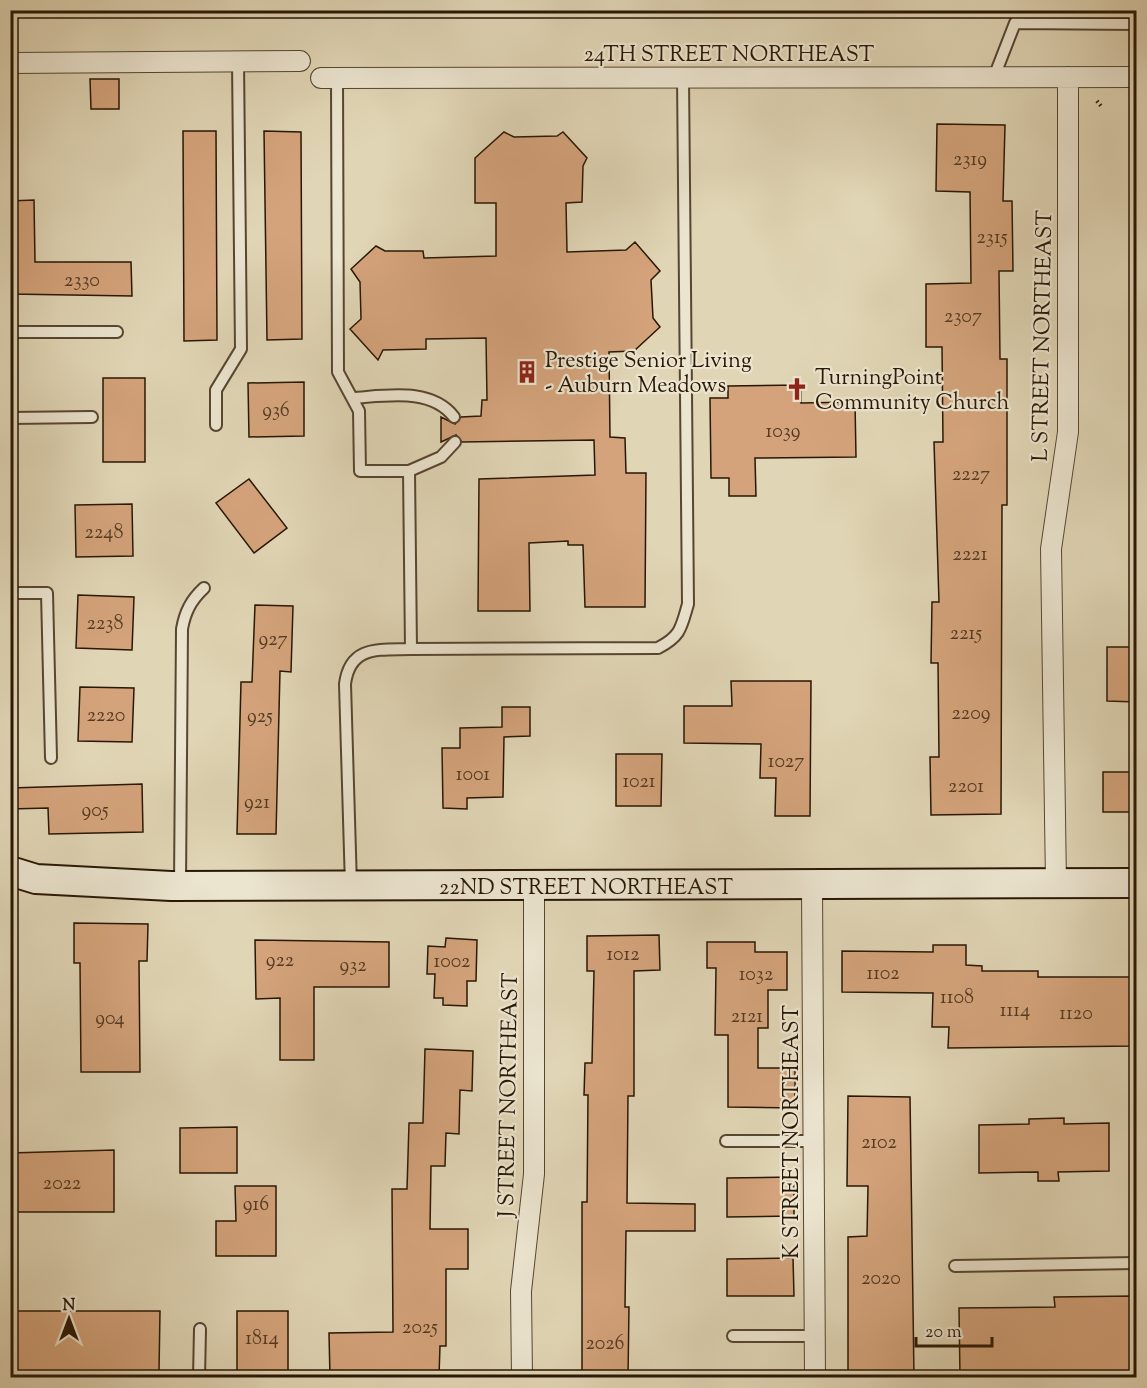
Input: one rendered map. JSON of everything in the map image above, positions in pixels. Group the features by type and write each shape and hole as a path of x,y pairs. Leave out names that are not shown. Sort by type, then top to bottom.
{"street":[{"path":"10,63 300,61"},
{"name":"L STREET NORTHEAST","path":"1056,883 1051,549 1068,432 1068,76"},
{"name":"24TH STREET NORTHEAST","path":"329,78 1137,77"},
{"name":"22ND STREET NORTHEAST","path":"19,880 180,886 1137,884"},
{"name":"J STREET NORTHEAST","path":"522,1377 521,1291 534,1174 534,886"},
{"name":"K STREET NORTHEAST","path":"812,886 815,1377"}],"lane":[{"path":"994,77 1016,23 1024,10"},
{"path":"1016,23 1137,24"},
{"path":"216,425 216,390 240,349 238,61"},
{"path":"351,886 345,684 347,668 370,650 658,648 675,639 682,627 688,604 683,77"},
{"path":"329,78 338,372 359,411 360,471 409,471 441,458 454,442"},
{"path":"10,332 117,332"},
{"path":"352,398 413,396 433,400 447,408 454,417"},
{"path":"10,418 92,417"},
{"path":"409,471 411,649"},
{"path":"180,886 182,629 185,613 204,588"},
{"path":"10,593 47,593 51,758"},
{"path":"726,1140 814,1140"},
{"path":"955,1266 1137,1263"},
{"path":"199,1377 200,1329"},
{"path":"733,1336 815,1336"}],"path":[{"path":"1097,101 1101,106"}],"green space":[{"path":"914,11 963,11 952,17"}],"building":[{"path":"90,79 119,79 119,109 91,109"},
{"path":"937,124 1005,125 1003,201 1012,201 1013,271 999,271 1000,359 1007,359 1007,505 1002,505 1001,814 931,815 930,757 939,757 938,663 931,663 932,602 939,602 934,442 943,442 942,347 926,347 926,284 971,283 970,192 936,191"},
{"path":"183,131 216,131 217,340 184,341"},
{"path":"264,131 301,132 302,339 267,340"},
{"name":"Prestige Senior Living - Auburn Meadows","path":"504,132 514,137 557,136 563,132 587,158 583,166 582,202 566,203 567,252 626,250 635,242 660,271 651,280 653,318 660,327 634,351 609,352 610,437 625,438 626,473 646,473 645,607 585,607 583,545 568,545 568,541 529,543 530,611 478,611 479,479 595,475 594,440 462,442 456,435 441,442 441,417 455,424 461,417 481,416 482,400 487,400 486,338 426,339 426,349 383,350 378,360 350,329 361,319 360,282 351,269 376,246 385,251 423,251 424,258 496,256 496,203 475,203 475,158"},
{"path":"34,200 35,262 131,262 132,296 10,294 10,201"},
{"path":"103,378 145,378 145,462 103,462"},
{"path":"304,382 304,436 249,437 248,383"},
{"path":"801,385 801,403 855,402 856,457 755,458 756,496 729,496 729,478 711,478 710,398 728,398 728,386"},
{"path":"249,479 287,528 254,553 216,503"},
{"path":"132,504 133,556 76,557 75,505"},
{"path":"78,595 134,597 132,650 76,648"},
{"path":"255,605 293,606 291,672 280,671 276,834 237,834 241,682 252,682"},
{"path":"1107,647 1137,647 1137,702 1107,701"},
{"path":"731,681 811,681 810,816 775,816 776,778 760,778 761,744 684,743 684,706 732,706"},
{"path":"80,687 134,688 132,742 78,741"},
{"path":"502,707 530,707 530,736 504,737 503,797 467,798 467,809 443,808 442,748 460,748 460,728 502,727"},
{"path":"616,754 662,754 661,806 616,806"},
{"path":"1103,772 1137,772 1137,812 1103,812"},
{"path":"142,784 143,832 49,834 48,808 10,809 10,788"},
{"path":"74,923 148,924 147,961 139,961 140,1072 81,1072 80,963 74,963"},
{"path":"659,935 660,970 634,971 634,1096 628,1096 627,1203 695,1204 695,1231 626,1231 625,1307 629,1307 628,1377 582,1377 582,1202 587,1202 588,1095 584,1095 585,1063 592,1063 594,971 587,971 587,936"},
{"path":"446,938 477,940 476,981 467,981 467,1006 443,1005 443,998 434,998 435,974 427,974 428,946 445,947"},
{"path":"255,940 389,942 389,987 314,987 314,1060 280,1060 280,998 256,999"},
{"path":"707,942 755,942 755,952 787,952 787,990 768,990 768,1028 758,1028 758,1068 795,1068 795,1108 728,1107 728,1035 715,1035 716,968 707,968"},
{"path":"933,945 966,945 966,965 982,966 982,971 1038,971 1038,977 1137,977 1137,1046 948,1048 949,1027 932,1027 933,993 842,992 842,951 933,952"},
{"path":"425,1049 473,1051 472,1091 460,1090 459,1134 446,1133 445,1166 431,1166 430,1229 468,1229 468,1269 446,1269 446,1346 440,1346 439,1376 330,1377 329,1333 393,1332 392,1189 407,1189 409,1123 423,1123"},
{"path":"848,1096 910,1097 914,1377 848,1377 848,1237 867,1236 868,1186 847,1186"},
{"path":"1064,1118 1064,1124 1109,1123 1109,1171 1058,1172 1059,1181 1038,1181 1038,1172 979,1173 979,1125 1029,1124 1029,1119"},
{"path":"237,1127 237,1173 180,1173 180,1128"},
{"path":"114,1150 114,1212 10,1212 10,1153"},
{"path":"794,1177 794,1216 727,1217 727,1178"},
{"path":"235,1186 276,1186 276,1256 216,1256 216,1221 236,1221"},
{"path":"793,1258 794,1296 727,1296 727,1259"},
{"path":"1133,1296 1134,1377 960,1377 959,1308 1055,1307 1054,1297"},
{"path":"10,1311 160,1311 159,1371 10,1371"},
{"path":"237,1311 288,1311 288,1377 237,1377"}],"place":[{"name":"Prestige Senior Living - Auburn Meadows","path":"527,372"},
{"name":"TurningPoint Community Church","path":"797,389"}]}
